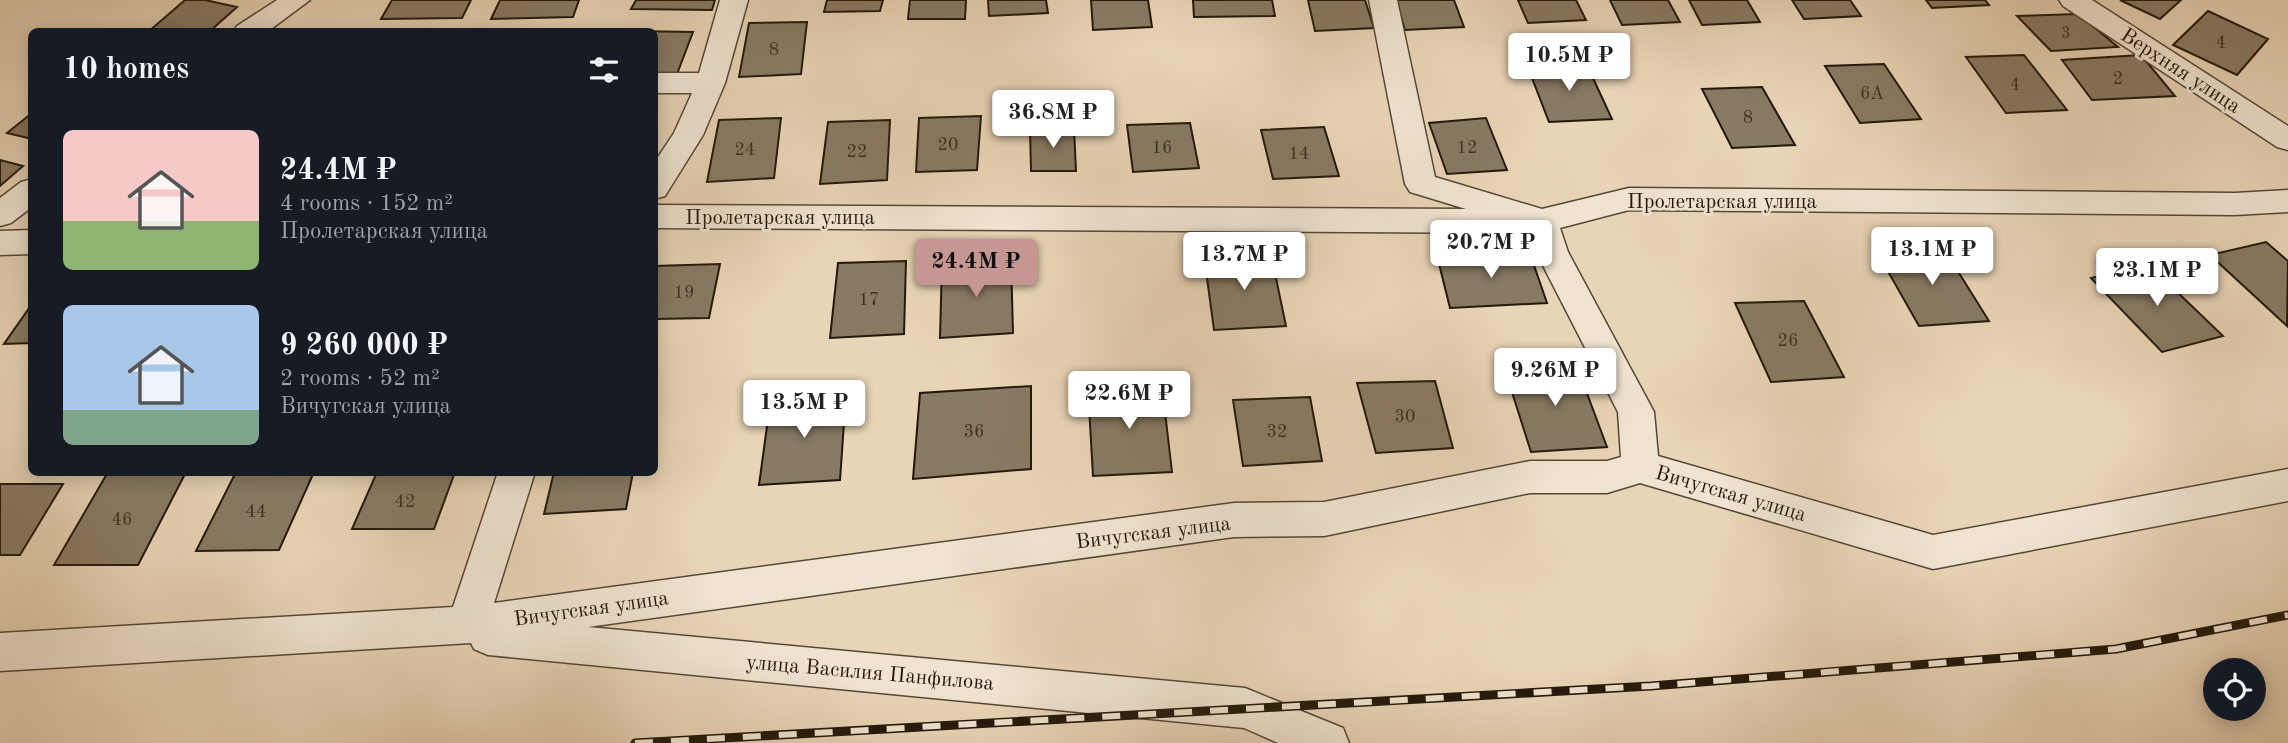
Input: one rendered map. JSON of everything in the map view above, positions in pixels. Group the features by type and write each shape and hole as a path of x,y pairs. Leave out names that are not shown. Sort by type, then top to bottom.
{"street":[{"path":"253,28 296,0"},
{"path":"658,182 688,135 711,83 734,0"},
{"path":"1383,0 1421,184 1542,221 1552,252 1636,412 1640,467"},
{"name":"Верхняя улица","path":"2073,0 2288,140"},
{"path":"658,83 711,83"},
{"path":"0,215 28,193"},
{"name":"Пролетарская улица","path":"658,216 1542,221 1629,199 2235,204 2288,201"},
{"path":"0,243 28,242"},
{"name":"Вичугская улица","path":"0,652 467,625 1234,520 1324,519 1530,477 1607,477 1640,467 1933,552 2288,485"},
{"path":"467,625 516,476"},
{"name":"улица Василия Панфилова","path":"405,628 1245,708 1328,743"}],"building":[{"path":"185,0 205,0 237,7 213,28 153,28"},
{"path":"392,0 471,0 462,18 381,19"},
{"path":"500,0 579,0 573,17 491,19"},
{"path":"636,0 715,0 712,10 631,9"},
{"path":"827,0 883,0 880,11 824,12"},
{"path":"910,0 966,0 965,19 908,19"},
{"path":"988,0 1046,0 1048,13 989,16"},
{"path":"1091,0 1148,0 1152,27 1093,30"},
{"path":"1193,0 1272,0 1275,16 1194,17"},
{"path":"1308,0 1365,0 1374,28 1315,31"},
{"path":"1396,0 1454,0 1464,27 1405,30"},
{"path":"1518,0 1576,0 1586,20 1528,23"},
{"path":"1610,0 1668,0 1680,22 1622,25"},
{"path":"1689,0 1747,0 1760,22 1702,25"},
{"path":"1792,0 1850,0 1861,16 1804,19"},
{"path":"1926,0 1985,0 1989,5 1932,8"},
{"path":"2120,0 2181,0 2160,19"},
{"path":"2208,11 2268,39 2237,75 2173,45"},
{"path":"2078,14 2118,47 2051,51 2017,16"},
{"path":"807,22 801,74 739,77 749,23"},
{"path":"658,31 693,32 677,74 658,74"},
{"path":"2024,55 2067,110 2006,113 1966,57"},
{"path":"2141,55 2175,96 2092,100 2062,60"},
{"path":"1586,63 1612,119 1549,122 1527,65"},
{"path":"1884,64 1921,119 1860,123 1825,66"},
{"path":"1762,87 1795,145 1732,148 1702,89"},
{"path":"28,116 28,138 7,133"},
{"path":"981,116 977,170 916,172 919,118"},
{"path":"781,118 774,178 707,182 719,120"},
{"path":"1486,118 1507,170 1447,174 1429,123"},
{"path":"890,120 887,180 820,184 828,122"},
{"path":"1190,123 1199,168 1133,172 1127,125"},
{"path":"1324,127 1339,176 1273,179 1261,130"},
{"path":"1074,128 1076,171 1031,171 1030,129"},
{"path":"0,160 23,166 0,186"},
{"path":"2266,242 2288,261 2287,326 2210,255"},
{"path":"1944,249 1989,321 1919,326 1877,252"},
{"path":"1529,251 1547,303 1450,308 1437,256"},
{"path":"1271,254 1286,326 1214,330 1204,256"},
{"path":"1011,260 1013,333 940,338 942,263"},
{"path":"906,261 904,334 830,338 838,263"},
{"path":"720,264 709,318 658,319 658,266"},
{"path":"2149,265 2223,336 2162,352 2091,278"},
{"path":"1804,301 1844,377 1771,382 1735,303"},
{"path":"28,310 28,343 4,344"},
{"path":"1576,364 1607,447 1531,452 1504,367"},
{"path":"1435,381 1453,448 1376,453 1357,383"},
{"path":"1031,386 1031,469 913,479 920,393"},
{"path":"1162,386 1172,472 1093,476 1088,389"},
{"path":"846,394 840,480 759,485 771,397"},
{"path":"1310,397 1322,461 1243,466 1233,400"},
{"path":"106,476 184,476 138,565 54,565"},
{"path":"234,476 312,476 279,550 196,551"},
{"path":"375,476 454,476 434,529 352,529"},
{"path":"553,476 632,476 626,509 544,514"},
{"path":"0,484 63,484 20,555 0,555"}],"railway":[{"path":"635,743 1651,686 2116,649 2288,615"}]}
